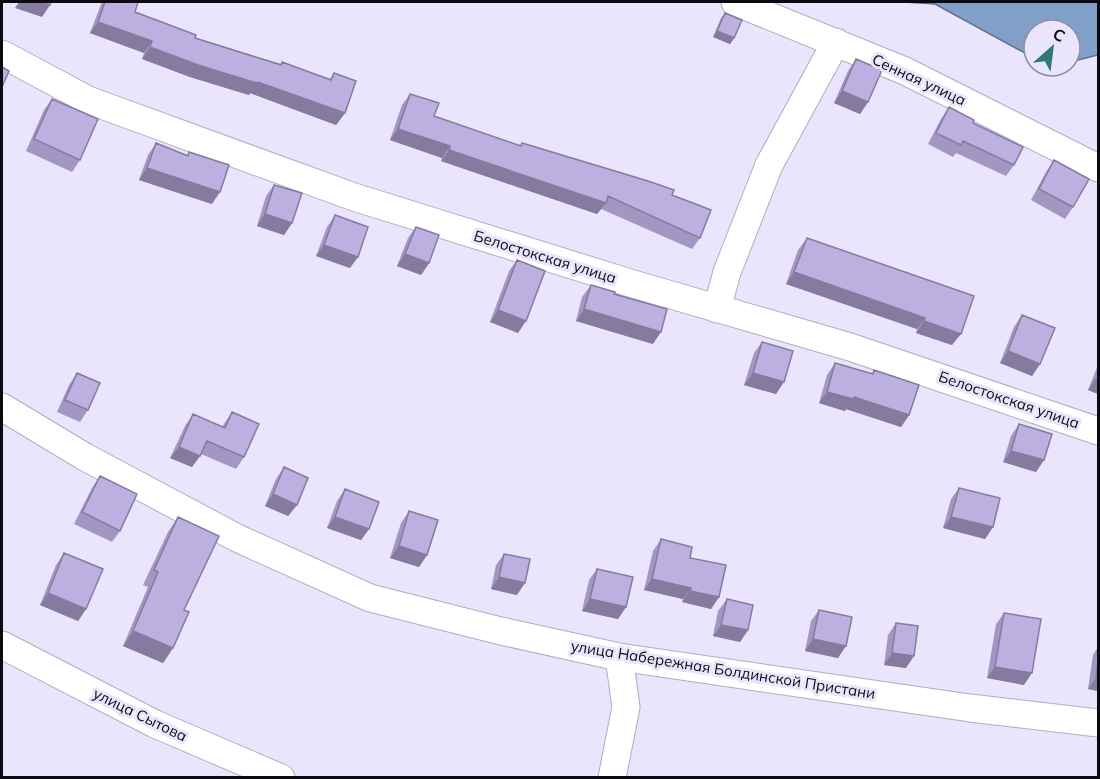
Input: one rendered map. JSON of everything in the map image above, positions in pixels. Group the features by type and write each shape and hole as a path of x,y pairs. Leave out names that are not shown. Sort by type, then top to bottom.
{"street":[{"name":"Сенная улица","path":"735,2 904,71 1098,168"},
{"path":"717,309 727,272 769,165 836,42"},
{"name":"Белостокская улица","path":"2,54 88,100 354,197 717,309 850,347 1098,431"},
{"name":"улица Набережная Болдинской Пристани","path":"2,407 85,457 237,538 370,598 501,631 619,657 970,708 1098,723"},
{"name":"улица Сытова","path":"2,645 156,724 281,777"},
{"path":"612,777 626,707 619,657"}],"water":[{"path":"904,2 1098,2 1098,55 1082,59 1082,18 1022,18 1022,51 935,4"}],"building":[{"path":"105,2 138,2 135,12 196,35 195,38 281,65 282,62 331,80 334,73 356,81 345,113 150,47 152,41 98,22"},
{"path":"725,13 742,20 734,38 717,31"},
{"path":"856,59 882,70 868,102 842,91"},
{"path":"2,67 9,71 2,87"},
{"path":"410,94 439,103 434,116 521,146 522,143 674,190 672,195 711,210 700,238 608,196 606,203 449,150 450,146 398,129"},
{"path":"52,99 98,119 80,160 34,139"},
{"path":"949,107 974,120 973,123 1023,147 1014,165 963,141 961,145 936,133"},
{"path":"156,143 188,156 189,152 229,165 220,192 147,168"},
{"path":"1054,160 1089,179 1073,207 1039,189"},
{"path":"274,185 302,193 292,223 265,214"},
{"path":"335,215 368,227 358,257 324,245"},
{"path":"416,227 439,235 429,263 405,254"},
{"path":"807,238 974,296 961,334 924,321 925,318 794,272"},
{"path":"517,260 545,271 526,321 498,310"},
{"path":"591,285 667,309 661,332 584,309"},
{"path":"1022,315 1055,328 1040,364 1008,351"},
{"path":"762,342 793,351 784,382 753,373"},
{"path":"835,363 873,374 874,370 919,385 909,415 854,397 853,399 827,392"},
{"path":"77,373 100,383 88,410 65,400"},
{"path":"232,412 259,424 244,457 207,441 200,456 179,447 193,414 225,428"},
{"path":"1019,424 1052,434 1044,460 1011,451"},
{"path":"284,467 308,478 297,505 273,494"},
{"path":"100,476 137,494 120,531 82,512"},
{"path":"959,488 1000,498 993,527 951,517"},
{"path":"345,489 379,502 369,529 335,517"},
{"path":"409,511 438,520 427,555 399,546"},
{"path":"178,517 219,536 184,610 189,612 173,648 133,631 158,572 154,570"},
{"path":"661,539 692,547 690,558 726,565 719,597 652,579"},
{"path":"64,553 103,569 86,609 48,593"},
{"path":"504,554 530,559 525,583 499,577"},
{"path":"597,569 633,577 626,607 590,599"},
{"path":"727,599 753,605 748,630 721,625"},
{"path":"819,610 852,617 846,646 813,639"},
{"path":"1004,613 1041,619 1032,673 995,667"},
{"path":"896,623 918,626 914,656 892,653"}]}
